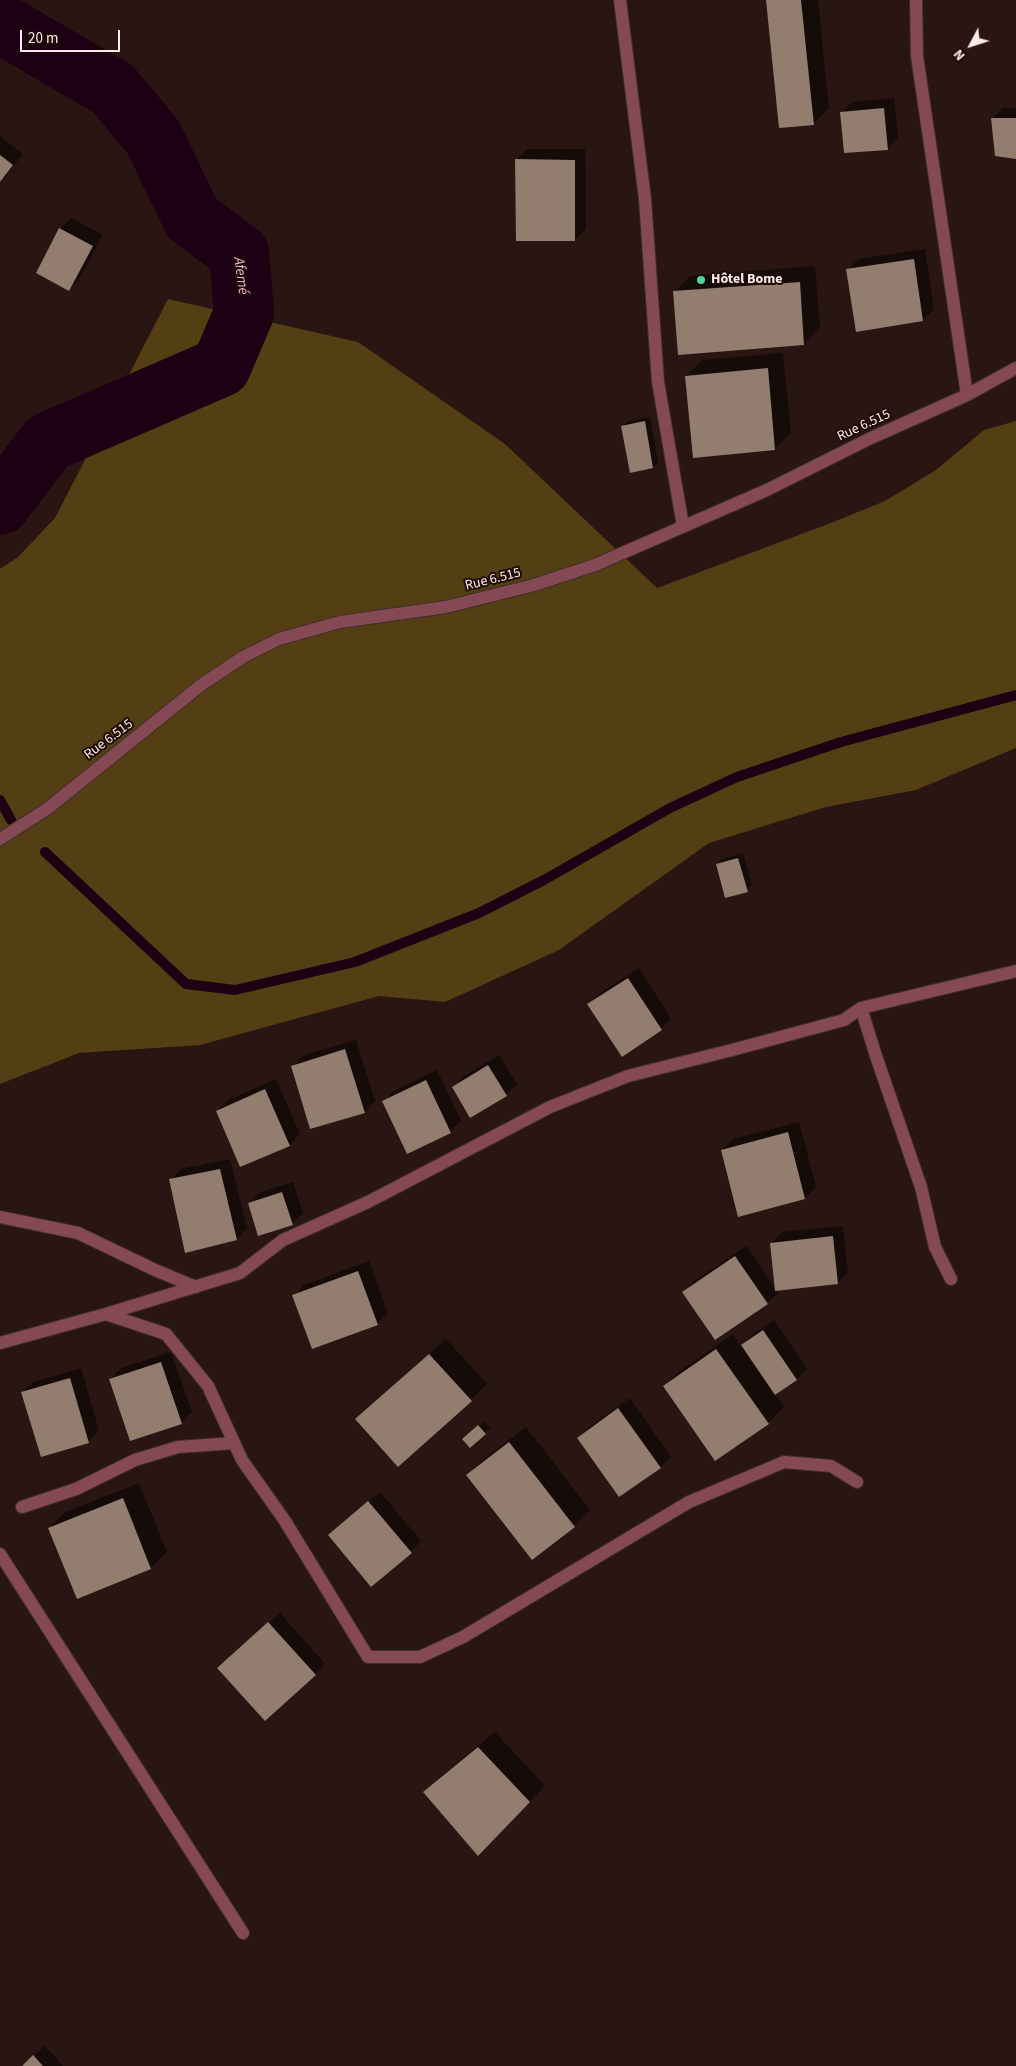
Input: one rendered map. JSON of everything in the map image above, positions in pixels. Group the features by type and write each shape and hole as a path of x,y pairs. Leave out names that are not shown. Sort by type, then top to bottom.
{"street":[{"path":"620,0 645,199 658,382 682,526"},
{"path":"916,0 917,56 967,395"},
{"name":"Rue 6.515","path":"0,839 47,809 200,685 243,657 279,639 340,622 446,607 534,585 595,565 767,490 871,438 967,395 1016,368"},
{"path":"0,1343 106,1314 240,1273 283,1240 368,1202 550,1107 628,1076 844,1020 861,1008 1016,971"},
{"path":"861,1008 922,1187 935,1247 951,1279"},
{"path":"0,1217 78,1233 155,1270 196,1287"},
{"path":"106,1314 166,1334 208,1386 242,1460 285,1521 368,1657 420,1657 462,1638 689,1502 784,1462 830,1466 857,1482"},
{"path":"22,1507 76,1489 135,1460 178,1446 234,1443"},
{"path":"0,1554 243,1933"}],"shaded area":[{"path":"168,299 358,342 505,444 657,588 885,501 936,470 984,430 1016,421 1016,748 916,790 826,807 709,843 559,950 445,1002 379,996 200,1045 79,1053 0,1084 0,569 18,557 55,518"}],"building":[{"path":"766,0 801,0 814,125 779,128"},
{"path":"884,108 888,150 844,153 840,112"},
{"path":"991,118 1016,118 1016,159 995,156"},
{"path":"0,155 13,165 0,182"},
{"path":"515,159 575,160 575,241 516,241"},
{"path":"59,228 93,246 69,291 36,273"},
{"path":"914,259 923,321 856,332 846,269"},
{"path":"800,282 804,345 678,355 673,291"},
{"path":"768,368 775,450 693,458 685,376"},
{"path":"645,421 653,468 630,473 621,426"},
{"path":"738,858 748,892 725,898 716,864"},
{"path":"628,978 662,1030 622,1057 587,1004"},
{"path":"345,1049 365,1113 310,1129 291,1066"},
{"path":"488,1065 507,1096 470,1118 452,1087"},
{"path":"426,1080 451,1133 407,1154 382,1101"},
{"path":"265,1089 290,1146 240,1167 216,1111"},
{"path":"788,1132 805,1199 738,1217 721,1150"},
{"path":"220,1169 237,1240 185,1253 169,1179"},
{"path":"282,1192 293,1225 258,1236 248,1203"},
{"path":"833,1236 838,1284 775,1291 770,1243"},
{"path":"735,1256 768,1304 715,1340 682,1292"},
{"path":"358,1271 378,1325 312,1349 292,1295"},
{"path":"763,1330 797,1380 775,1395 741,1345"},
{"path":"716,1349 769,1424 715,1461 663,1386"},
{"path":"429,1354 472,1401 398,1467 355,1419"},
{"path":"161,1362 182,1424 130,1441 109,1379"},
{"path":"70,1378 89,1443 41,1457 21,1392"},
{"path":"618,1408 661,1468 619,1497 577,1438"},
{"path":"478,1425 486,1434 470,1448 462,1439"},
{"path":"509,1442 575,1527 532,1560 466,1475"},
{"path":"123,1498 151,1569 77,1599 48,1528"},
{"path":"368,1501 412,1553 371,1587 328,1535"},
{"path":"268,1622 316,1675 265,1721 217,1668"},
{"path":"478,1747 530,1802 478,1856 423,1792"},
{"path":"33,2055 43,2066 22,2066"}],"waterway":[{"name":"Afemé","path":"0,23 113,89 153,137 192,218 239,253 244,313 221,367 48,442 0,505"},
{"path":"45,852 186,984 235,990 355,962 479,913 544,880 670,808 737,777 841,742 1016,695"},
{"path":"0,800 11,820"}],"place":[{"name":"Hôtel Bome","path":"701,280"}]}
